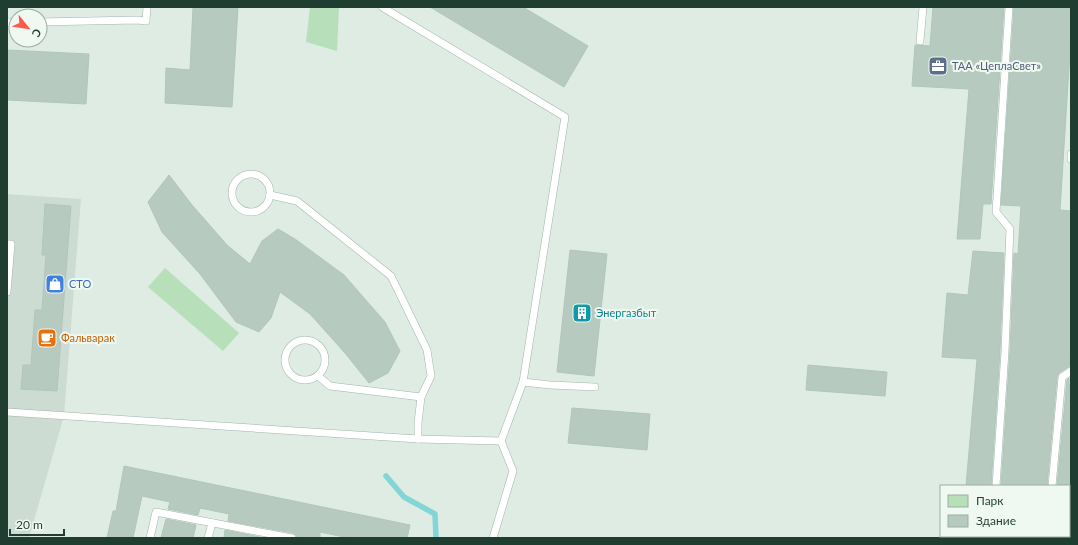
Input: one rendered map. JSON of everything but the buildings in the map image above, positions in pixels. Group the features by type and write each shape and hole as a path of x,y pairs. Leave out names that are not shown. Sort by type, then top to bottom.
{"lane":[{"path":"48,22 146,21 147,7"},
{"path":"382,7 565,117 523,382 501,441 513,471 493,538"},
{"path":"920,41 923,7"},
{"path":"996,485 1005,351 1010,229 996,212 1009,7"},
{"path":"1071,154 1071,159"},
{"path":"249,174 258,175 265,180 269,187 270,195 267,203 261,209 253,212 238,206 233,199 233,190 236,182 242,177 249,174"},
{"path":"270,195 296,201 391,276 427,350 431,376 421,397 418,439"},
{"path":"7,244 11,244 7,292"},
{"path":"299,340 313,341 318,345 323,350 325,364 318,376 305,381 291,376 285,363 287,349 299,340"},
{"path":"1062,377 1071,371"},
{"path":"318,376 330,386 421,397"},
{"path":"1062,377 1071,378"},
{"path":"1052,485 1062,377"},
{"path":"523,382 595,388"},
{"path":"7,412 418,439 501,441"},
{"path":"150,538 156,512 212,523 264,536 292,538"},
{"path":"208,538 212,523"}],"shaded area":[{"path":"7,194 81,199 64,416 29,538 7,538"}],"green space":[{"path":"310,7 339,7 337,51 306,42"},
{"path":"165,268 239,333 223,351 148,287"}],"waterway":[{"path":"386,476 404,497 435,514 436,538"}],"place":[{"name":"ТАА «ЦеплаСвет»","path":"938,66"},
{"name":"СТО","path":"55,284"},
{"name":"Энергазбыт","path":"582,313"},
{"name":"Фальварак","path":"47,338"}]}
